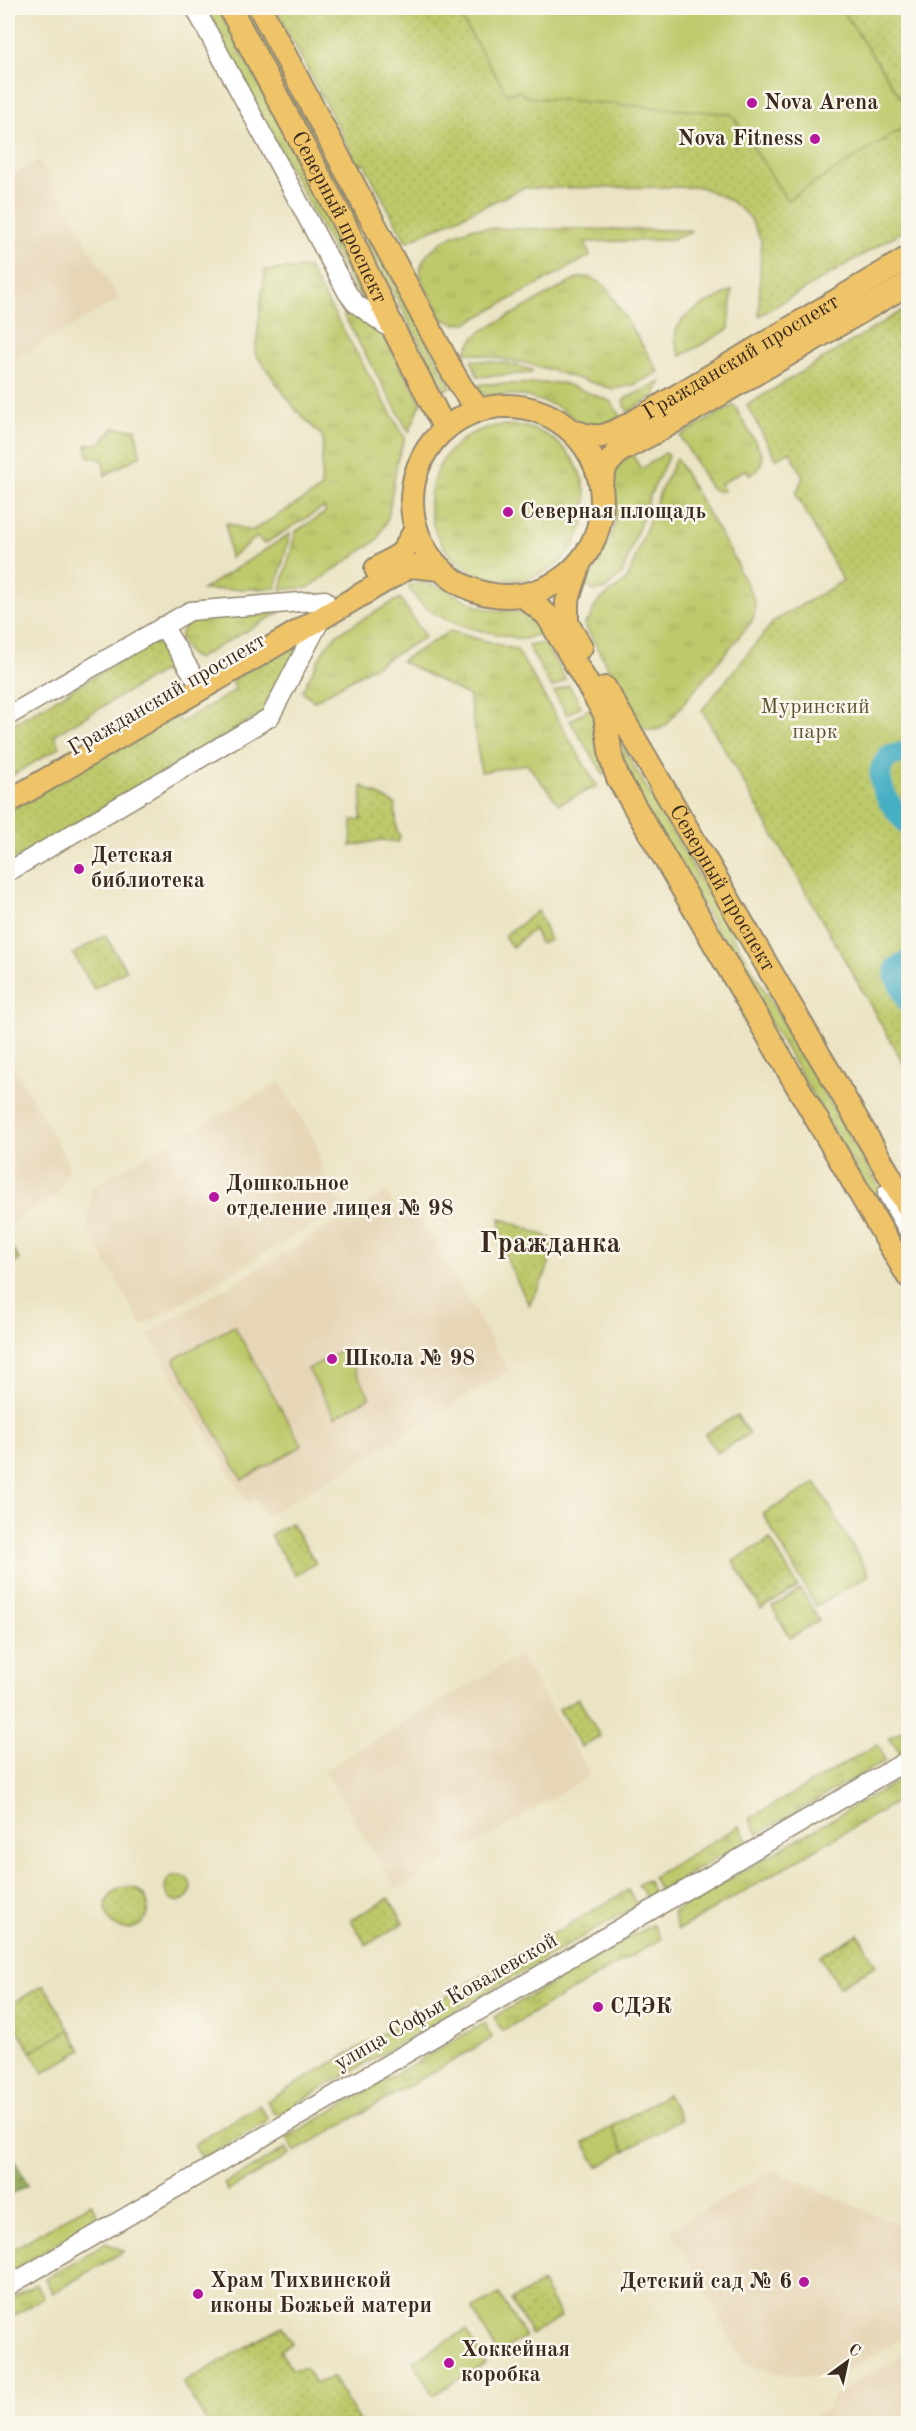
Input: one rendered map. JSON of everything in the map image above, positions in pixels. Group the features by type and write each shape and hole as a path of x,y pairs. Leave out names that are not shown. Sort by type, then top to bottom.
{"main road":[{"name":"Северный проспект","path":"230,8 342,219 395,332 445,429"},
{"name":"Северный проспект","path":"260,8 452,370 479,410"},
{"name":"Гражданский проспект","path":"571,430 598,438 622,428 909,258"},
{"name":"Гражданский проспект","path":"601,483 606,466 618,452 909,284"},
{"path":"503,406 528,408 551,416 571,430 590,454 601,483 602,504 599,525 592,544 580,562 556,582 522,595 496,595 481,592 460,582 441,569 426,550 416,529 412,502 416,474 427,449 445,429 461,417 479,410 503,406"},
{"name":"Гражданский проспект","path":"8,802 323,609 402,553 416,529"},
{"name":"Северный проспект","path":"580,562 567,602 567,623 909,1208"},
{"name":"Гражданский проспект","path":"8,788 308,613 323,609 410,566 441,569"},
{"name":"Северный проспект","path":"522,595 547,615 604,714 611,759 618,778 909,1276"}],"street":[{"path":"195,8 347,292 355,303 395,332"},
{"name":"Гражданский проспект","path":"8,872 270,717 323,609 190,611 163,626"},
{"path":"8,716 163,626 195,678"},
{"name":"Северный проспект","path":"604,714 626,745 909,1230"},
{"name":"улица Софьи Ковалевской","path":"8,2286 909,1760"}],"shaded area":[{"path":"39,160 119,299 8,363 8,178"},
{"path":"8,1057 68,1162 67,1174 58,1195 8,1224"},
{"name":"Дошкольное отделение лицея № 98","path":"280,1082 316,1143 322,1167 343,1207 142,1326 87,1228 92,1186"},
{"name":"Школа № 98","path":"387,1192 398,1214 413,1205 509,1371 266,1517 256,1500 248,1504 148,1334"},
{"path":"520,1655 589,1772 586,1778 402,1888 395,1888 324,1770"},
{"name":"Детский сад № 6","path":"772,2170 908,2229 908,2335 837,2376 789,2376 745,2364 671,2230"},
{"path":"908,2352 908,2423 814,2423 810,2418 826,2410 835,2394"}],"green space":[{"path":"205,8 218,8 373,300 367,304 353,287"},
{"path":"242,8 250,8 451,387 445,390"},
{"path":"275,8 908,8 908,228 759,316 761,240 749,216 729,200 701,187 523,188 406,242 364,163 358,165"},
{"name":"Nova Arena","path":"455,8 841,8 908,109 908,125 787,200 732,114 528,97 517,90 508,95"},
{"path":"472,228 690,230 691,233 669,240 585,242 590,256 467,323 456,324 442,319 424,286 420,271 428,254 436,246"},
{"path":"308,268 405,438 397,461 388,518 377,540 308,588 281,589 296,531 325,513 324,507 264,544 257,537 230,558 226,523 252,531 321,489 323,437 296,410 255,353 265,270"},
{"path":"587,277 600,282 607,288 659,372 634,385 613,389 530,364 465,352 480,332 578,278"},
{"path":"732,290 729,329 681,356 676,343 676,332 680,323 698,308"},
{"name":"Муринский парк","path":"908,307 908,1071 702,710 774,621 843,581 796,494 803,477 790,451 776,459 747,405"},
{"path":"350,314 371,324 383,335 421,403 409,432 344,316"},
{"path":"471,360 508,363 532,370 531,373 478,377"},
{"path":"661,382 654,396 628,412 623,401 626,398"},
{"path":"563,383 610,401 621,416 604,426 587,428 556,406 521,395 485,395 476,387 482,384"},
{"path":"734,405 762,454 762,461 758,469 750,475 746,469 720,484 724,491 716,491 710,487 680,436"},
{"path":"508,425 538,431 563,448 580,473 586,503 580,533 563,558 538,575 508,581 478,575 453,558 436,533 430,503 436,473 453,448 478,431"},
{"path":"114,428 136,429 140,456 105,475 103,460 88,456 86,445 101,443"},
{"path":"665,453 669,455 649,498 622,574 605,589 594,591 586,586 607,547 613,530 616,515 614,479 617,466 632,454 641,469"},
{"path":"676,458 738,565 755,607 752,621 665,726 654,730 645,729 628,715 605,674 610,671 584,624 589,620 597,603 628,577 660,492"},
{"path":"290,534 276,588 202,590"},
{"path":"418,583 437,586 489,609 531,614 548,631 524,639 455,623 428,609 417,599 408,586"},
{"path":"400,598 425,637 314,701 302,691 325,648 337,634"},
{"path":"280,612 197,659 189,654 180,639 185,626 196,617"},
{"path":"450,631 517,650 597,786 559,804 527,764 481,772 469,696 401,661"},
{"path":"151,643 162,646 176,669 174,673 168,677 163,671 54,735 60,747 8,778 8,727"},
{"path":"544,643 566,680 552,688 528,646"},
{"path":"294,644 300,650 266,711 8,864 8,811 174,713 180,723 236,690 231,680"},
{"path":"569,685 581,706 567,715 554,692"},
{"path":"592,707 607,775 604,775 570,721"},
{"path":"619,745 623,747 889,1204 880,1210 634,789"},
{"path":"362,786 395,804 397,831 400,836 398,842 381,840 351,846 352,820 361,820"},
{"path":"538,911 550,940 540,944 534,929 512,947 504,936"},
{"path":"105,935 126,970 94,989 73,954"},
{"path":"894,1211 908,1236 908,1259 884,1217"},
{"path":"500,1218 551,1238 549,1264 529,1305 506,1254"},
{"path":"8,1241 19,1260 8,1267"},
{"path":"234,1326 302,1446 242,1480 174,1359"},
{"path":"343,1349 370,1397 335,1417 308,1369"},
{"path":"737,1415 749,1434 717,1453 705,1434"},
{"path":"816,1483 869,1575 816,1606 763,1514"},
{"path":"291,1523 316,1563 295,1575 270,1535"},
{"path":"770,1539 798,1587 761,1609 733,1561"},
{"path":"801,1589 819,1620 790,1638 772,1607"},
{"path":"578,1698 600,1736 581,1747 559,1709"},
{"path":"908,1727 908,1747 900,1752 888,1738"},
{"path":"878,1744 885,1761 758,1834 749,1819"},
{"path":"908,1775 908,1795 678,1930 673,1912"},
{"path":"739,1826 747,1840 661,1891 652,1877"},
{"path":"178,1875 187,1879 191,1888 187,1897 178,1901 169,1897 165,1888 169,1879"},
{"path":"647,1880 655,1895 647,1899 638,1884"},
{"path":"127,1887 142,1893 148,1908 142,1923 127,1929 112,1923 106,1908 112,1893"},
{"path":"628,1890 637,1905 279,2114 274,2113 267,2101"},
{"path":"389,1898 404,1923 366,1945 351,1920"},
{"path":"653,1924 661,1939 502,2031 494,2017"},
{"path":"858,1934 876,1965 839,1987 820,1956"},
{"path":"44,1985 70,2030 31,2052 8,2012 8,2006"},
{"path":"484,2023 492,2038 295,2152 287,2137"},
{"path":"70,2030 82,2050 43,2073 31,2052"},
{"path":"667,2094 681,2119 625,2151 611,2127"},
{"path":"259,2105 267,2118 266,2122 202,2159 193,2145"},
{"path":"611,2127 625,2151 598,2167 584,2143"},
{"path":"286,2148 290,2154 228,2191 224,2184"},
{"path":"8,2149 28,2185 8,2196"},
{"path":"91,2203 100,2218 8,2273 8,2252"},
{"path":"106,2243 124,2251 53,2293 45,2279"},
{"path":"542,2283 561,2317 531,2334 511,2300"},
{"path":"36,2284 44,2298 8,2319 8,2301"},
{"path":"499,2294 525,2337 498,2353 472,2309"},
{"path":"282,2326 292,2343 280,2351 292,2369 306,2368 315,2383 333,2378 360,2423 207,2423 183,2383"},
{"name":"Хоккейная коробка","path":"466,2330 485,2364 433,2395 413,2361"}],"waterway":[{"path":"908,754 906,752 889,756 882,767 880,777 888,800 908,825"},
{"path":"908,961 896,968 895,975 908,1002"}],"place":[{"name":"Nova Arena","path":"752,103"},
{"name":"Nova Fitness","path":"815,139"},
{"name":"Северная площадь","path":"508,512"},
{"name":"Детская библиотека","path":"79,869"},
{"name":"Дошкольное отделение лицея № 98","path":"214,1197"},
{"name":"Школа № 98","path":"332,1359"},
{"name":"СДЭК","path":"598,2007"},
{"name":"Детский сад № 6","path":"804,2282"},
{"name":"Храм Тихвинской иконы Божьей матери","path":"198,2294"},
{"name":"Хоккейная коробка","path":"449,2363"}],"district":[{"name":"Гражданка","path":"550,1245"}]}
